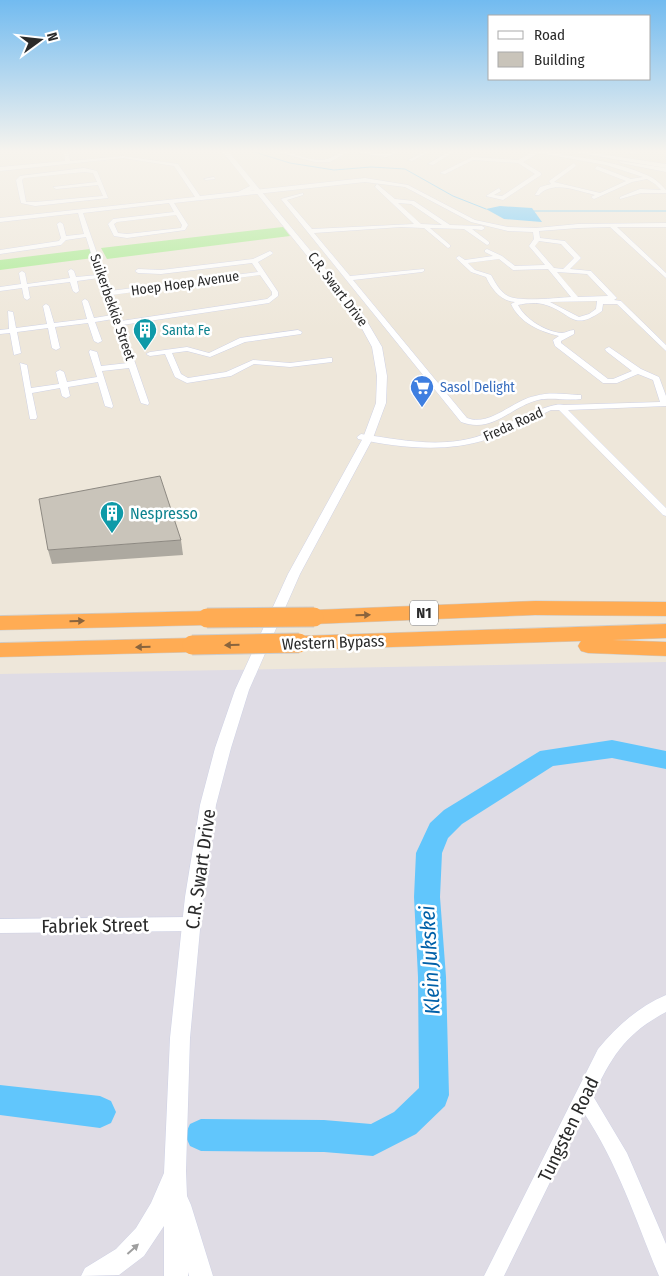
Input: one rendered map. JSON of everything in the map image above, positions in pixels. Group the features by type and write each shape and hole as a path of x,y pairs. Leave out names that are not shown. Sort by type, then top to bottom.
{"highway":[{"name":"Western Bypass","path":"0,624 314,617 535,608 666,607"},
{"name":"Western Bypass","path":"0,650 299,643 666,631"},
{"path":"447,637 666,649"}],"street":[{"path":"0,220 91,211"},
{"path":"176,211 178,213 185,225 180,230 122,236 116,235 111,224 124,219 178,213"},
{"name":"C.R. Swart Drive","path":"176,1276 175,1179 180,1038 191,924 201,841 208,805 223,748 242,690 294,574 340,489 339,481 379,411 382,369 377,347 369,329 275,211"},
{"path":"294,211 468,423 486,422 538,397 578,397"},
{"path":"405,211 448,246"},
{"path":"425,211 448,226"},
{"path":"455,211 479,223 508,229 536,230 574,226 666,225"},
{"name":"Suikerbekkie Street","path":"80,212 117,320 133,359 145,402"},
{"path":"0,252 64,242 60,224"},
{"path":"311,231 401,226 448,226 496,230"},
{"path":"611,226 666,276"},
{"path":"465,227 500,258 517,269 550,268 592,273 614,298 509,300 493,285 490,276 473,271 462,260 500,258"},
{"path":"536,230 537,240 532,246 576,299"},
{"path":"64,238 89,235"},
{"path":"537,240 564,242 578,258 566,269"},
{"path":"138,271 161,272 254,261 270,253"},
{"path":"0,332 91,320 117,320 269,301 273,299 275,292 254,261"},
{"path":"350,278 422,270"},
{"path":"71,271 76,291"},
{"name":"Hoep Hoep Avenue","path":"109,293 262,272"},
{"path":"22,273 27,298"},
{"path":"0,289 103,276"},
{"path":"85,300 98,341"},
{"path":"638,371 614,381 603,381 558,344 557,340 567,334 545,330 532,323 514,304 547,303 570,317 581,320 600,310 599,302 619,302 666,349"},
{"path":"46,306 56,348"},
{"path":"10,312 17,353"},
{"path":"150,354 187,349 210,355 243,340 298,332"},
{"path":"609,349 638,371 664,383 665,404"},
{"path":"93,352 109,406"},
{"path":"168,352 178,375 187,381 232,373 253,362 285,365 329,360"},
{"path":"99,369 133,359"},
{"path":"23,365 33,417"},
{"path":"60,372 66,396"},
{"path":"28,391 101,379"},
{"name":"Freda Road","path":"364,438 433,446 465,443 484,437 537,412 560,406 665,404"},
{"path":"560,406 666,513"},
{"name":"Fabriek Street","path":"0,926 191,924"},
{"name":"Tungsten Road","path":"494,1276 604,1055 624,1030 641,1016 666,1003"},
{"path":"584,1098 602,1122 616,1151 666,1269"},
{"path":"93,1276 115,1265 150,1232 175,1179"},
{"path":"175,1179 201,1276"}],"shaded area":[{"path":"666,662 666,1276 0,1276 0,674"}],"green space":[{"path":"283,227 290,236 107,259 101,248"},
{"path":"90,249 93,258 0,270 0,260"}],"water":[{"path":"489,211 534,211 542,222 504,219"}],"building":[{"name":"Nespresso","path":"160,476 181,540 48,550 39,499"}],"waterway":[{"path":"534,211 666,211"},
{"name":"Klein Jukskei","path":"201,1135 324,1136 373,1140 405,1123 434,1095 432,977 427,897 429,853 439,831 453,817 548,758 612,749 666,760"},
{"name":"Klein Jukskei","path":"0,1100 100,1112"}],"place":[{"name":"Santa Fe","path":"145,351"},
{"name":"Sasol Delight","path":"422,408"},
{"name":"Nespresso","path":"112,534"}]}
